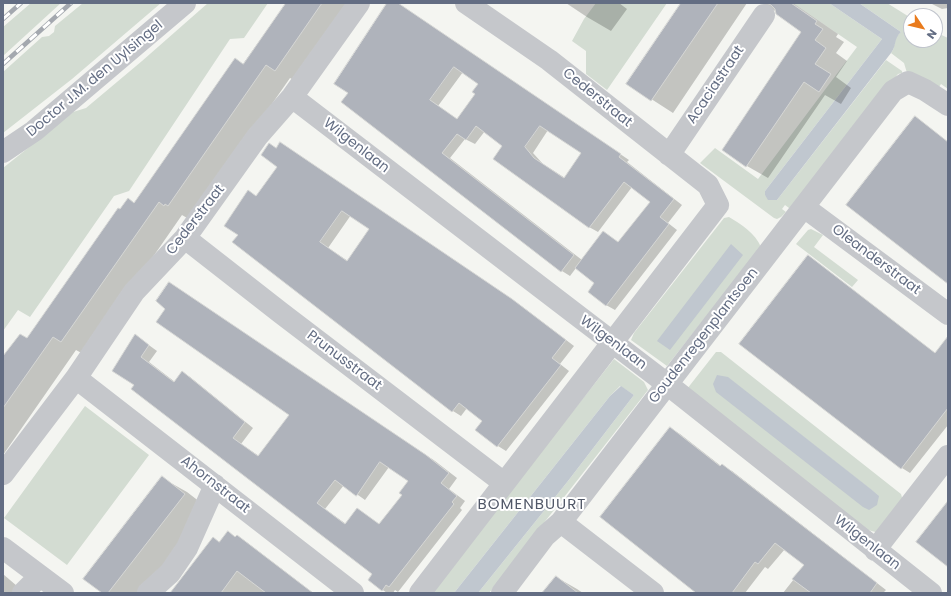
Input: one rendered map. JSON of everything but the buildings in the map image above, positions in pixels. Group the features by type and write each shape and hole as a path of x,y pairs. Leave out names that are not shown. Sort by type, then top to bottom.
{"street":[{"name":"Doctor J.M. den Uylsingel","path":"3,152 34,131 185,3"},
{"name":"Cederstraat","path":"3,474 76,378 134,292 185,238 257,137 292,97 359,3"},
{"name":"Cederstraat","path":"466,3 549,60 708,185 718,205 611,342"},
{"name":"Acaciastraat","path":"669,155 764,15"},
{"name":"Goudenregenplantsoen","path":"502,593 545,536 561,522 893,91 908,82 925,90 948,105"},
{"name":"Wilgenlaan","path":"292,97 668,384 924,591"},
{"name":"Oleanderstraat","path":"804,207 948,314"},
{"name":"Prunusstraat","path":"185,238 504,483"},
{"path":"420,593 611,342"},
{"name":"Ahornstraat","path":"76,378 353,593"},
{"path":"875,550 948,456"},
{"path":"148,593 170,573 187,548 215,485"},
{"path":"561,522 653,593"},
{"path":"3,548 63,593"},
{"path":"23,593 40,576"}],"shaded area":[{"path":"31,3 61,3 3,56 3,27"},
{"path":"83,3 161,3 72,79 3,133 3,72 42,37 49,36 54,32 55,26"},
{"path":"208,3 268,3 244,38 230,39 129,191 114,196 30,317 18,310 3,331 3,168 73,112 86,108"},
{"path":"596,3 667,3 607,90 586,74 586,51 572,41 584,19"},
{"path":"793,3 829,3 882,39 765,191 765,195 777,200 886,60 902,71 902,73 898,74 793,211 785,205 782,209 786,212 777,219 700,163 715,148 758,179 857,47"},
{"path":"829,3 859,3 901,32 891,53 777,200 768,200 765,195 765,191 882,39"},
{"path":"859,3 887,3 903,13 903,48 943,48 943,36 948,38 948,89 941,84 937,90 907,73 904,63 891,53 896,37 901,32"},
{"path":"729,217 752,233 761,247 667,366 631,340 634,333 724,218"},
{"path":"811,229 823,235 814,247 858,280 852,287 796,244 808,230"},
{"path":"731,244 743,255 670,350 657,341"},
{"path":"716,352 721,352 901,494 903,501 879,533 868,530 687,389","holes":["717,376 728,378 879,496"]},
{"path":"614,359 644,382 648,390 489,593 478,593 568,481 634,395 620,386 610,396 454,593 430,593"},
{"path":"717,375 728,377 872,490 879,496 877,505 869,510 863,507 716,392 713,384"},
{"path":"621,386 634,395 568,481 478,593 454,593 610,396"},
{"path":"85,406 149,455 67,565 4,518"}],"railway":[{"path":"3,19 21,3"},
{"path":"3,64 71,3"}],"district":[{"name":"BOMENBUURT","path":"532,505"}]}
